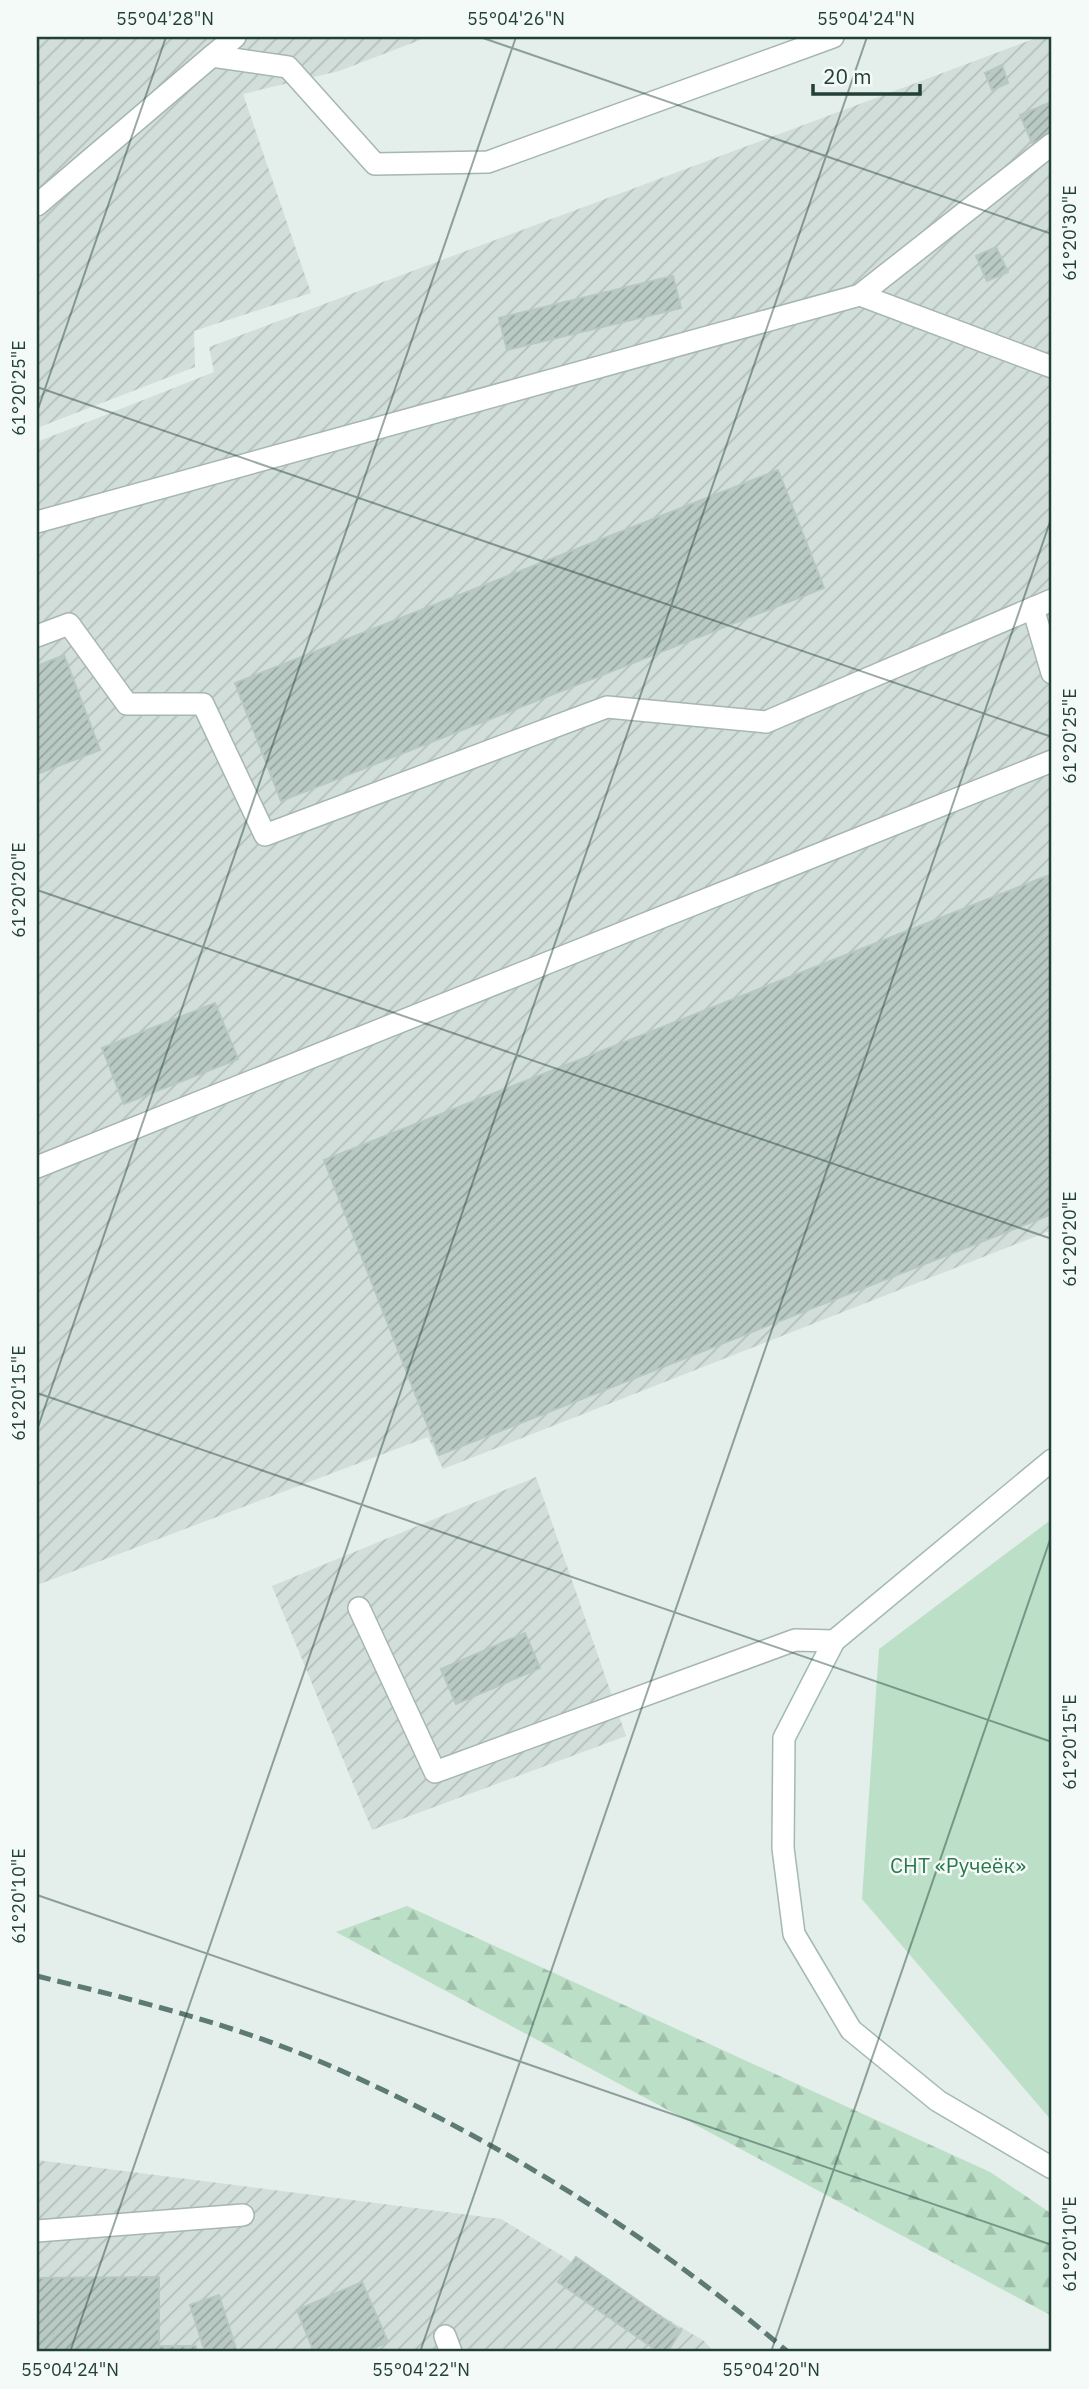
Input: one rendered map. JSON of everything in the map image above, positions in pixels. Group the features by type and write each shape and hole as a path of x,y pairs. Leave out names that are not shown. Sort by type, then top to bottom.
{"street":[{"path":"37,205 235,37"},
{"path":"212,56 288,66 375,164 488,162 833,37"},
{"path":"37,523 860,295 1052,146"},
{"path":"860,295 1052,367"},
{"path":"37,636 69,624 127,704 202,704 265,835 607,707 766,722 1042,604 1052,673"},
{"path":"37,1167 1052,761"},
{"path":"1052,1460 834,1641 784,1738 783,1848 793,1934 851,2030 938,2101 1052,2168"},
{"path":"359,1608 435,1772 795,1640 834,1641"},
{"path":"37,2231 243,2216"}],"shaded area":[{"path":"37,37 428,37 339,71 243,94 311,293 194,331 195,367 37,428"},
{"path":"1039,37 1052,37 1052,1230 443,1469 428,1437 37,1585 37,442 214,372 209,347"},
{"path":"536,1477 626,1736 372,1830 272,1586"},
{"path":"37,2160 501,2219 704,2341 714,2352 37,2352"}],"green space":[{"name":"СНТ «Ручеёк»","path":"1052,1519 1052,2121 862,1899 879,1649"},
{"path":"407,1906 990,2172 1052,2214 1052,2316 336,1932"}],"building":[{"path":"1002,65 1008,83 992,90 985,73"},
{"path":"1051,102 1052,135 1032,143 1020,115"},
{"path":"996,247 1008,272 987,281 976,256"},
{"path":"673,276 681,308 507,350 499,318"},
{"path":"778,470 824,588 281,801 235,683"},
{"path":"64,655 100,750 37,774 37,666"},
{"path":"1052,874 1052,1214 439,1455 324,1160"},
{"path":"215,1003 238,1059 124,1104 102,1048"},
{"path":"525,1633 540,1668 456,1704 441,1669"},
{"path":"576,2257 681,2331 667,2352 659,2352 558,2282"},
{"path":"159,2277 159,2346 196,2346 196,2352 37,2352 37,2278"},
{"path":"362,2282 388,2342 365,2352 314,2352 297,2310"},
{"path":"219,2295 237,2352 205,2352 190,2305"}],"railway":[{"path":"37,1976 219,2025 291,2050 388,2092 509,2156 625,2228 681,2267 788,2352"}]}
